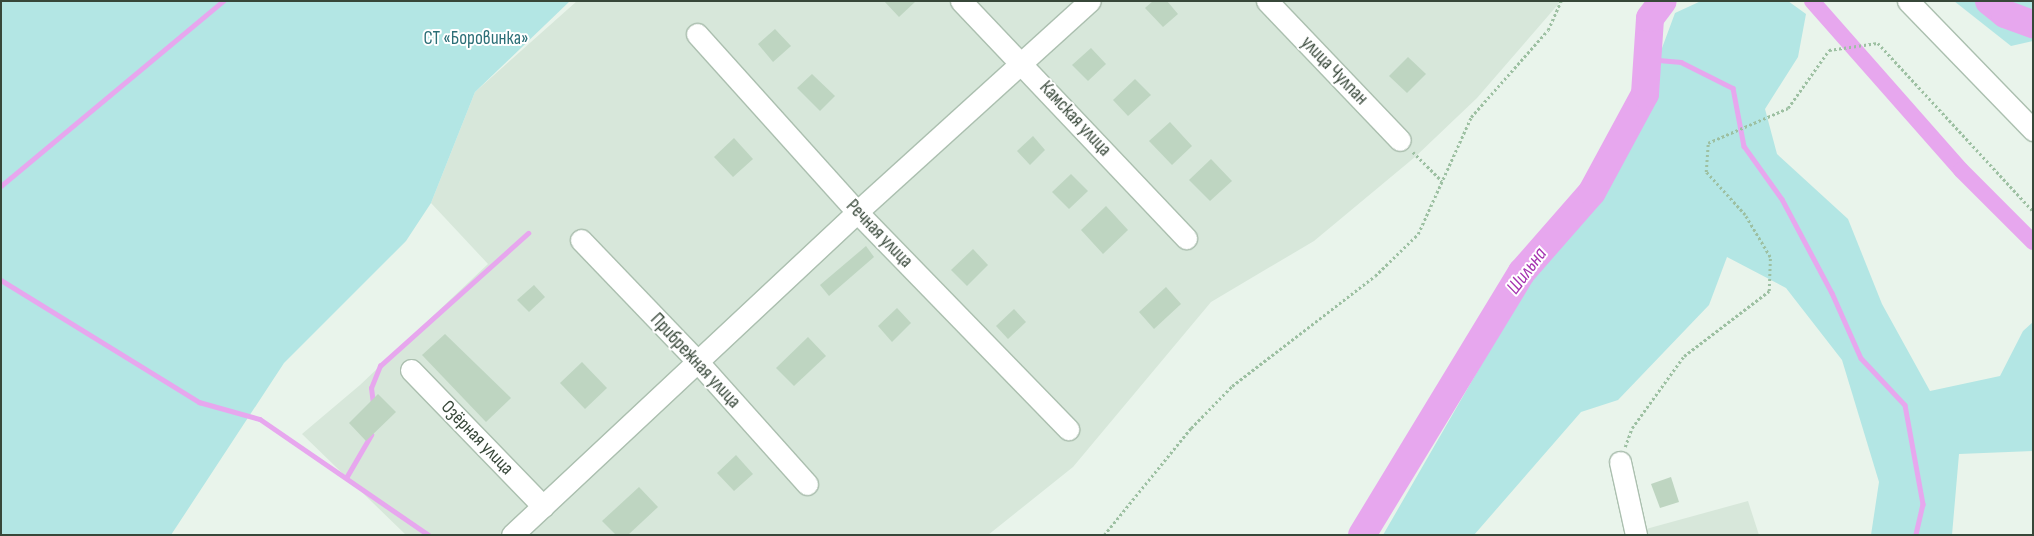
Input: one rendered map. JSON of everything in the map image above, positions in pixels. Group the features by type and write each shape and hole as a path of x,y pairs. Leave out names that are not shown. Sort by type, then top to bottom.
{"street":[{"name":"Камская улица","path":"961,1 1022,63 1186,238"},
{"path":"512,535 857,212 1090,1"},
{"name":"улица Чулпан","path":"1267,1 1400,140"},
{"path":"1908,1 2033,130"},
{"name":"Речная улица","path":"696,34 857,212 1068,429"},
{"name":"Прибрежная улица","path":"581,240 697,361 807,484"},
{"name":"Озёрная улица","path":"411,370 544,506"},
{"path":"1620,462 1636,535"}],"path":[{"path":"1104,535 1190,428 1232,386 1375,276 1418,234 1471,117 1548,30 1561,1"},
{"path":"1620,462 1632,428 1684,356 1769,291 1770,257 1745,215 1706,172 1708,143 1788,108 1829,50 1878,43 2033,211"},
{"path":"1400,140 1442,181"}],"shaded area":[{"path":"577,1 1561,1 1477,98 1415,157 1314,241 1211,302 1073,467 988,535 406,535 302,434 360,385 488,264 431,203 475,92"},
{"path":"1748,501 1759,535 1648,535 1646,529"}],"green space":[{"name":"СТ «Боровинка»","path":"1,1 570,1 475,92 431,203 406,241 284,363 171,535 1,535"},
{"path":"1701,1 1788,1 1806,14 1798,57 1765,109 1777,154 1848,219 1882,304 1930,391 2000,376 2023,331 2033,322 2033,451 1959,454 1952,535 1871,535 1879,482 1842,360 1786,288 1727,257 1709,305 1618,400 1581,412 1474,535 1383,535 1533,275 1598,196 1645,94 1675,13"},
{"path":"1954,1 2033,1 2033,41 2011,46"}],"building":[{"path":"884,1 916,1 899,17"},
{"path":"1153,1 1167,1 1178,14 1163,27 1145,8"},
{"path":"775,29 791,46 773,62 758,44"},
{"path":"1091,48 1106,64 1088,81 1072,65"},
{"path":"1408,57 1426,74 1407,93 1389,76"},
{"path":"812,74 835,96 820,111 797,88"},
{"path":"1135,79 1151,95 1128,116 1113,100"},
{"path":"1170,122 1192,146 1172,165 1149,141"},
{"path":"1033,136 1045,150 1030,165 1017,151"},
{"path":"734,138 753,159 733,177 714,157"},
{"path":"1211,159 1232,181 1210,201 1189,180"},
{"path":"1071,174 1088,191 1069,209 1052,192"},
{"path":"1106,206 1128,230 1103,254 1081,230"},
{"path":"866,246 874,257 829,296 820,285"},
{"path":"973,249 988,265 967,286 951,270"},
{"path":"534,285 545,297 529,312 517,300"},
{"path":"1166,287 1181,304 1154,329 1139,312"},
{"path":"897,308 911,323 892,342 878,326"},
{"path":"1014,309 1026,322 1008,339 996,326"},
{"path":"445,334 511,398 486,422 422,355"},
{"path":"808,337 826,356 794,386 776,368"},
{"path":"582,362 607,388 585,409 560,383"},
{"path":"378,394 396,412 366,441 349,423"},
{"path":"736,455 753,474 734,491 717,473"},
{"path":"1671,477 1679,502 1660,508 1651,484"},
{"path":"639,487 658,507 628,535 616,535 602,521"}],"waterway":[{"path":"1,186 223,1"},
{"name":"Шильна","path":"1362,535 1522,272 1592,192 1645,94 1650,18 1663,1"},
{"path":"1812,1 1961,170 2033,242"},
{"name":"Шильна","path":"1989,1 2005,14 2033,24"},
{"path":"1647,59 1681,62 1733,88 1744,146 1782,199 1832,293 1861,358 1905,405 1923,504 1916,535"},
{"path":"373,404 371,388 380,366 528,233"},
{"path":"1,280 199,402 260,419 429,535"},
{"path":"346,478 371,435"}]}
